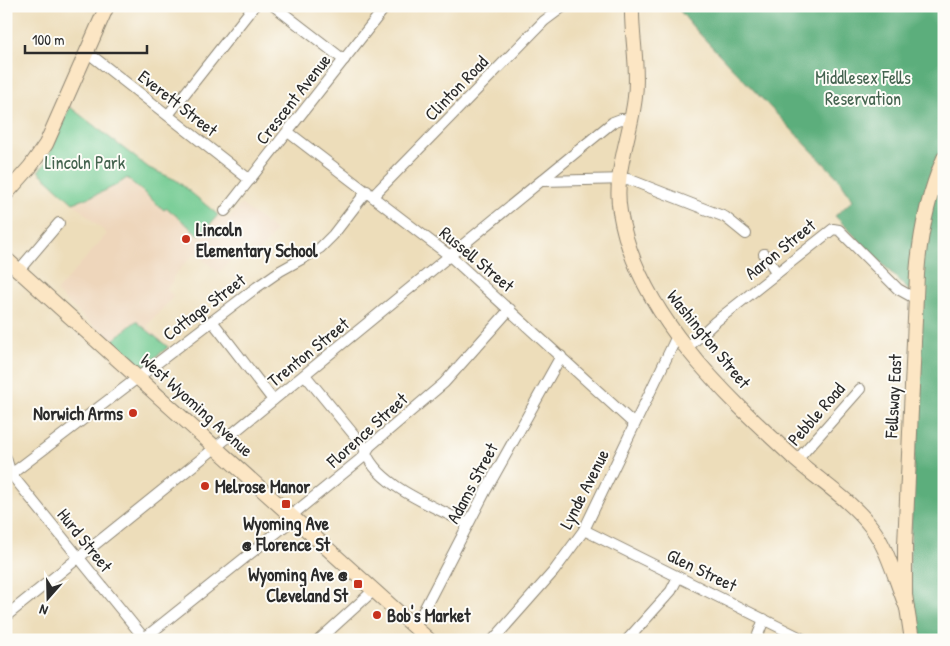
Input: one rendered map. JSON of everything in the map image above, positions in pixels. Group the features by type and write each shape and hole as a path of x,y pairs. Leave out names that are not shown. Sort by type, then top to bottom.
{"main road":[{"path":"6,194 41,152 107,6"},
{"name":"Washington Street","path":"632,6 636,88 619,178 618,198 620,214 630,249 652,300 677,336 739,405 797,460 852,507 873,530 884,549 907,608"},
{"name":"Fellsway East","path":"912,640 907,608 905,546 916,299 920,244 925,214 944,158"},
{"name":"West Wyoming Avenue","path":"6,259 429,640"}],"street":[{"path":"168,115 254,6"},
{"path":"274,6 344,60"},
{"name":"Crescent Avenue","path":"225,212 386,6"},
{"name":"Clinton Road","path":"370,194 544,21 564,6"},
{"name":"Everett Street","path":"87,52 250,180"},
{"name":"Trenton Street","path":"6,616 216,448 613,122 621,119 631,120"},
{"name":"Russell Street","path":"288,132 450,256 634,424"},
{"path":"542,181 628,179 725,217 746,234"},
{"name":"Cottage Street","path":"9,476 280,271 316,251 370,194"},
{"path":"18,270 59,223"},
{"name":"Aaron Street","path":"687,348 715,322 827,232 836,229 898,289 916,299"},
{"path":"764,254 777,274"},
{"name":"Florence Street","path":"143,639 286,525 298,510 366,453 370,446 440,386 510,309"},
{"path":"212,321 274,400"},
{"name":"Lynde Avenue","path":"493,640 554,571 584,530 677,336"},
{"name":"Adams Street","path":"415,627 498,466 561,356"},
{"path":"305,375 364,447 374,466 393,485 468,524"},
{"name":"Pebble Road","path":"797,460 860,389"},
{"name":"Hurd Street","path":"6,458 9,476 143,639"},
{"name":"Glen Street","path":"584,530 804,640"},
{"path":"628,640 671,591 678,577"},
{"path":"319,640 332,635 374,590"},
{"path":"756,640 764,619"}],"shaded area":[{"name":"Lincoln Elementary School","path":"70,107 149,168 176,180 217,215 229,219 241,204 276,231 259,253 251,250 246,244 219,273 195,253 173,277 173,281 166,289 174,296 147,326 169,347 141,369 56,292 107,234 38,171 45,164"}],"green space":[{"name":"Middlesex Fells Reservation","path":"676,6 944,6 944,640 919,640 909,573 921,303 835,216 853,200 839,179 694,28"},
{"name":"Lincoln Park","path":"70,107 149,168 176,180 218,215 200,236 167,208 164,210 127,178 108,189 73,203 38,171 45,164"},
{"path":"136,321 168,347 141,369 111,342"}],"place":[{"name":"Lincoln Elementary School","path":"186,239"},
{"name":"Norwich Arms","path":"133,413"},
{"name":"Melrose Manor","path":"205,486"},
{"name":"Wyoming Ave @ Florence St","path":"286,504"},
{"name":"Wyoming Ave @ Cleveland St","path":"358,584"},
{"name":"Bob's Market","path":"377,615"}]}
